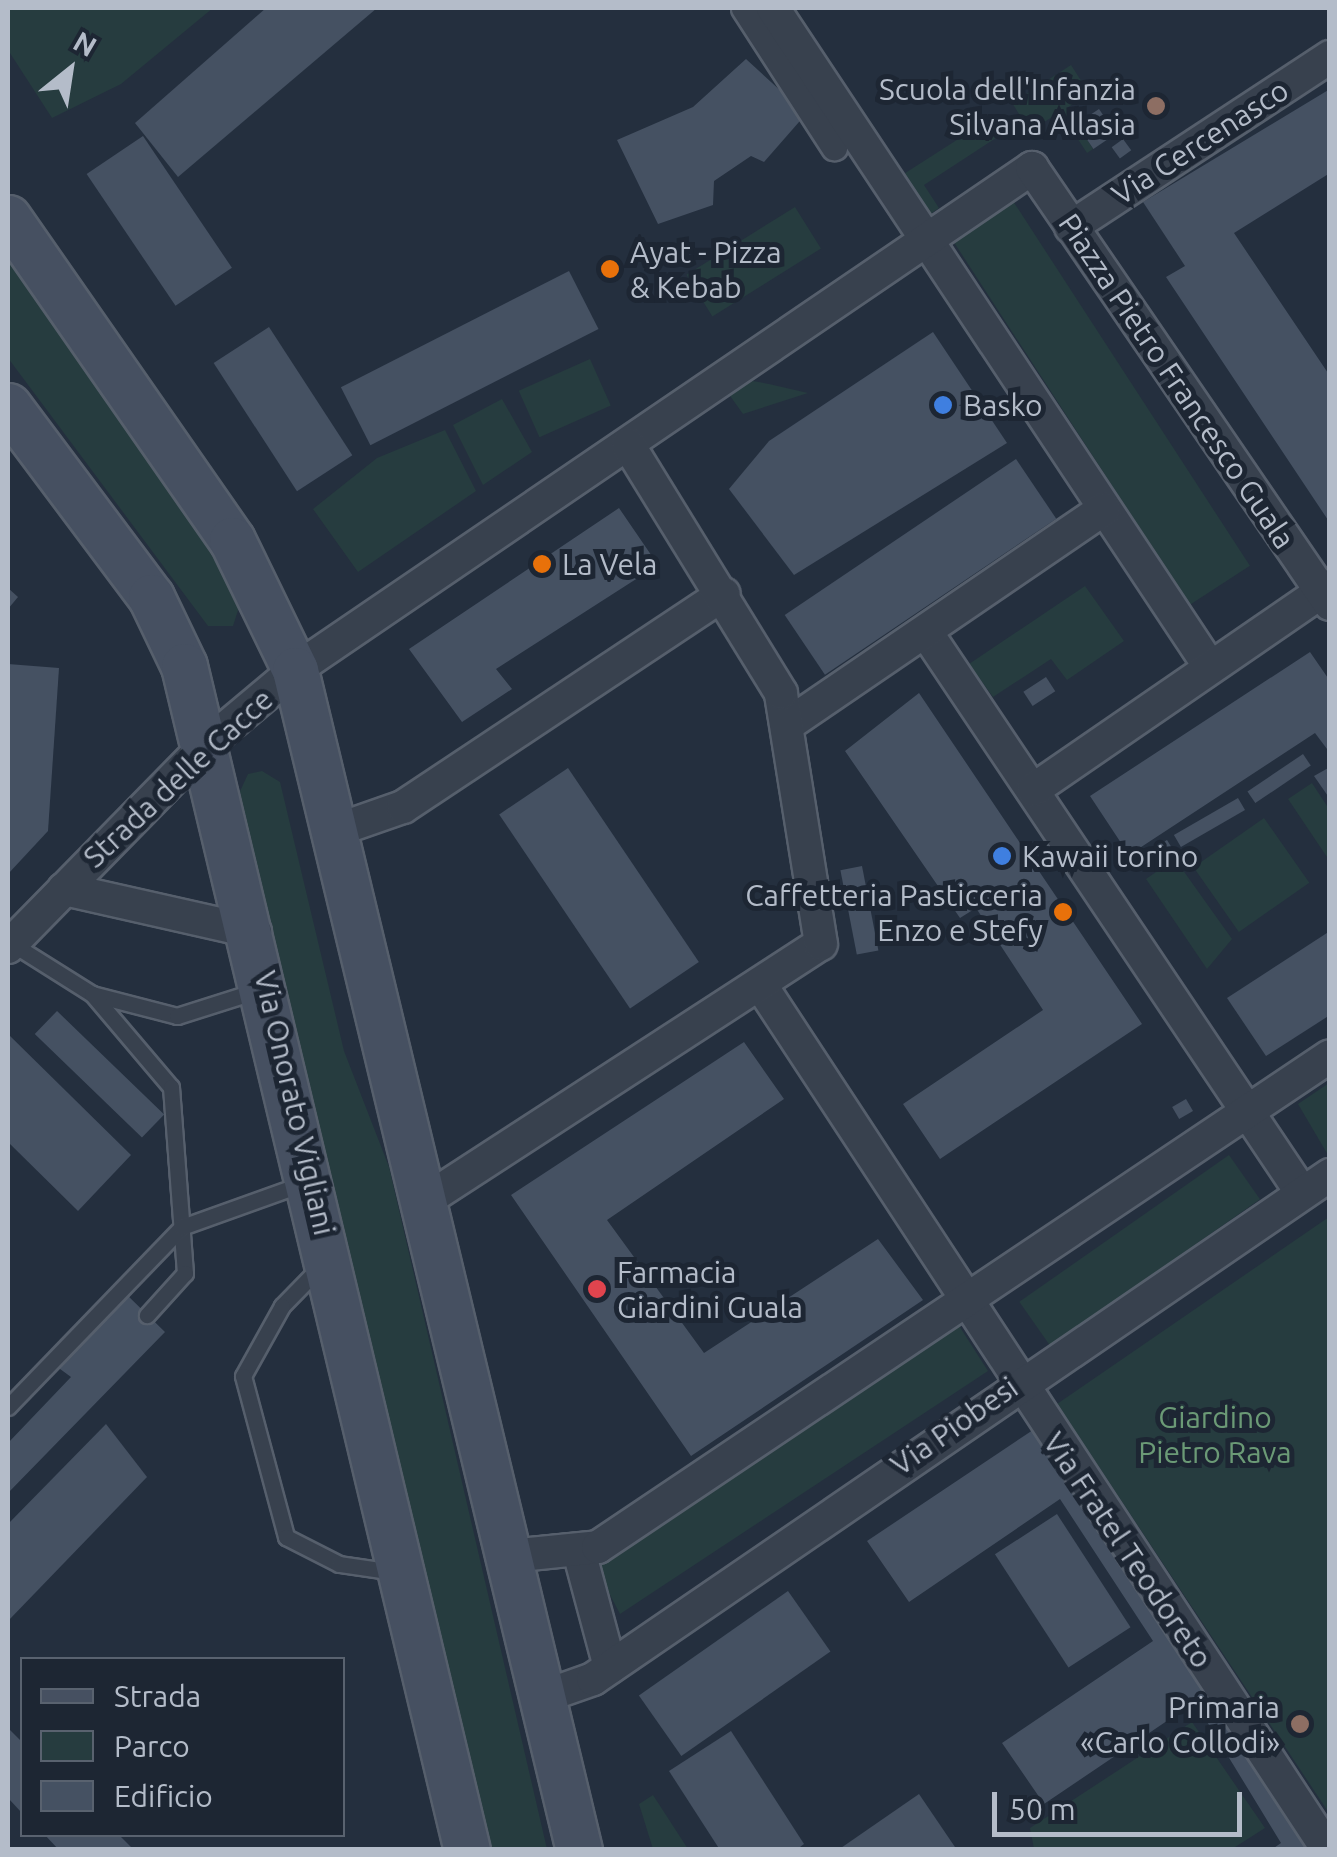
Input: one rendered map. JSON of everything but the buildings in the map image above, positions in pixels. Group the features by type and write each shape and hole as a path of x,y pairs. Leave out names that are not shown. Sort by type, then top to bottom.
{"main road":[{"path":"8,218 232,540 294,670 579,1850"},
{"name":"Via Onorato Vigliani","path":"8,406 151,597 208,743 314,1180 468,1850"}],"street":[{"path":"744,8 834,147"},
{"path":"772,8 1210,667"},
{"name":"Via Cercenasco","path":"1071,227 1330,56"},
{"name":"Piazza Pietro Francesco Guala","path":"294,670 1032,168 1327,594 1210,667 1034,790"},
{"path":"423,1202 822,944 790,723 724,594 628,444"},
{"path":"790,723 1104,508"},
{"path":"334,831 404,807 724,594"},
{"path":"926,632 1034,790"},
{"name":"Strada delle Cacce","path":"9,945 208,743 294,670"},
{"name":"Via Piobesi","path":"542,1697 610,1667 1016,1383 1316,1184 1250,1109 1034,790"},
{"name":"Strada delle Cacce","path":"64,888 254,932"},
{"path":"760,984 962,1301"},
{"path":"510,1556 580,1555 1330,1056"},
{"name":"Via Fratel Teodoreto","path":"962,1301 1328,1850"},
{"path":"580,1555 610,1667"}],"lane":[{"path":"9,945 92,994 177,1016 268,988"},
{"path":"92,994 171,1086 184,1273 147,1315"},
{"path":"8,1407 182,1228 314,1180"},
{"path":"331,1256 282,1306 243,1376 286,1537 339,1564 406,1574"}],"green space":[{"path":"8,8 213,8 121,84 52,118 8,50"},
{"path":"1071,65 1089,93 1067,108 1093,149 1087,153 1060,112 1030,131 1012,103"},
{"path":"988,120 999,136 924,185 939,208 926,217 899,177"},
{"path":"1013,201 1250,566 1190,605 953,240"},
{"path":"795,207 821,249 712,316 686,275"},
{"path":"8,255 190,515 241,601 233,626 208,626 8,358"},
{"path":"590,359 611,406 539,437 519,391"},
{"path":"753,381 808,393 743,414 728,393"},
{"path":"502,399 532,452 483,485 453,425"},
{"path":"445,430 476,491 358,572 313,509 377,458"},
{"path":"1085,586 1124,641 1067,680 1051,659 993,697 969,664"},
{"path":"262,771 280,782 344,1051 389,1167 547,1849 479,1849 236,800 248,774"},
{"path":"1312,783 1329,809 1329,860 1288,799"},
{"path":"1264,818 1309,883 1239,932 1194,867"},
{"path":"1175,859 1232,939 1207,969 1146,879"},
{"path":"1329,1083 1330,1155 1328,1155 1298,1104"},
{"path":"1229,1155 1260,1199 1050,1346 1019,1302"},
{"name":"Giardino Pietro Rava","path":"1329,1217 1329,1813 1057,1404"},
{"path":"956,1321 988,1371 620,1614 596,1568"},
{"path":"1192,1722 1265,1828 1232,1849 1034,1849 1030,1828"},
{"path":"653,1795 688,1849 653,1849 639,1804"}],"place":[{"name":"Scuola dell'Infanzia Silvana Allasia","path":"1156,106"},
{"name":"Ayat - Pizza & Kebab","path":"610,269"},
{"name":"Basko","path":"943,405"},
{"name":"La Vela","path":"542,564"},
{"name":"Kawaii torino","path":"1002,856"},
{"name":"Caffetteria Pasticceria Enzo e Stefy","path":"1063,912"},
{"name":"Farmacia Giardini Guala","path":"597,1289"},
{"name":"Primaria «Carlo Collodi»","path":"1300,1724"}]}
